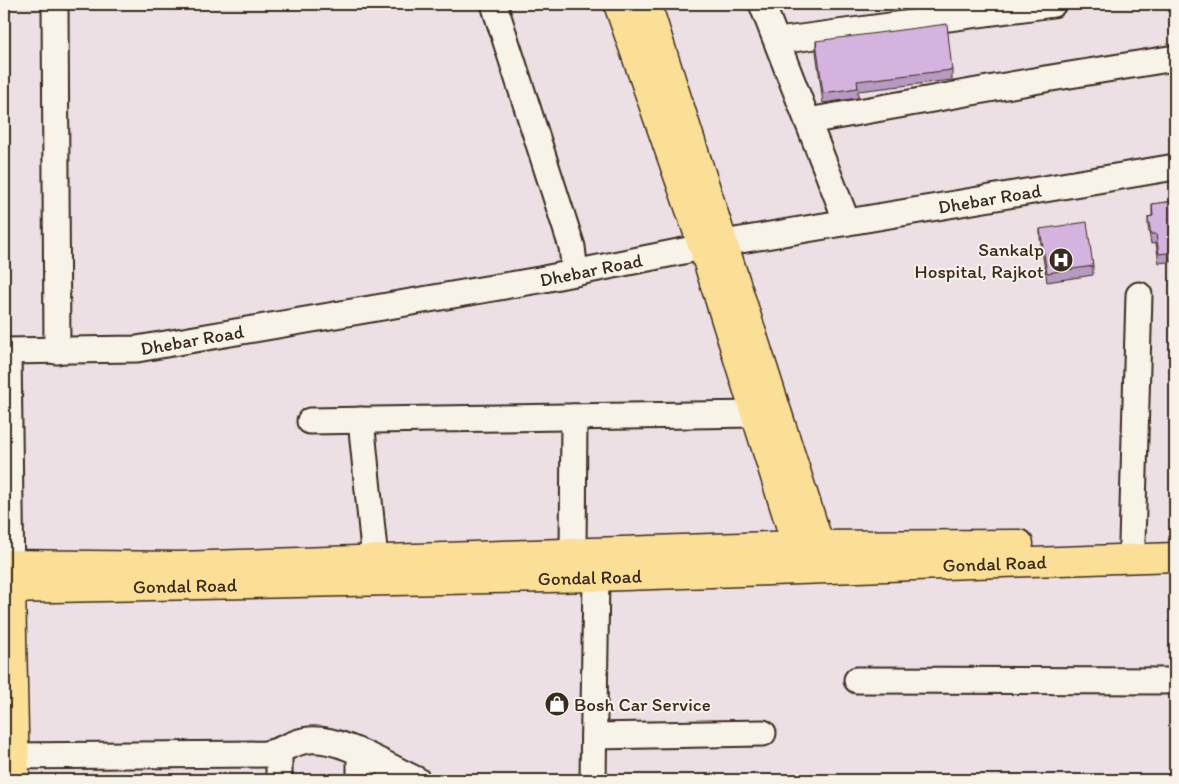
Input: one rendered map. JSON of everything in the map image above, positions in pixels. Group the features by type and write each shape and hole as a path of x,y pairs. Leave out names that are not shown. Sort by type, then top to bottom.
{"main road":[{"path":"618,4 713,245 812,557"},
{"path":"647,4 713,245 755,414 812,557"},
{"name":"Gondal Road","path":"7,576 598,564 812,557 1175,540"},
{"name":"Gondal Road","path":"7,576 180,566 573,554 598,564"},
{"name":"Gondal Road","path":"812,557 1175,557"},
{"path":"7,576 11,764"}],"street":[{"path":"54,4 57,351"},
{"path":"494,4 572,247 575,273"},
{"path":"762,4 847,222"},
{"path":"778,41 1053,4"},
{"path":"808,122 1044,79 1175,58"},
{"name":"Dhebar Road","path":"6,351 137,349 575,273 713,245 1175,167"},
{"path":"1132,543 1138,295"},
{"path":"6,351 7,576"},
{"path":"310,421 755,414"},
{"path":"573,554 574,417"},
{"path":"361,420 375,560"},
{"path":"593,780 598,564"},
{"path":"857,680 1175,681"},
{"path":"594,736 763,733"},
{"path":"11,764 265,754 279,752 300,741 317,740 334,743 417,780"},
{"path":"279,752 279,780"},
{"path":"360,754 360,780"}],"building":[{"path":"947,24 952,70 857,81 858,88 823,93 816,41"},
{"path":"1175,201 1175,252 1159,254 1156,234 1151,234 1148,217 1153,216 1152,204"},
{"path":"1087,222 1093,266 1047,273 1040,229"}],"place":[{"name":"Sankalp Hospital, Rajkot","path":"1061,260"},
{"name":"Bosh Car Service","path":"557,704"}]}
